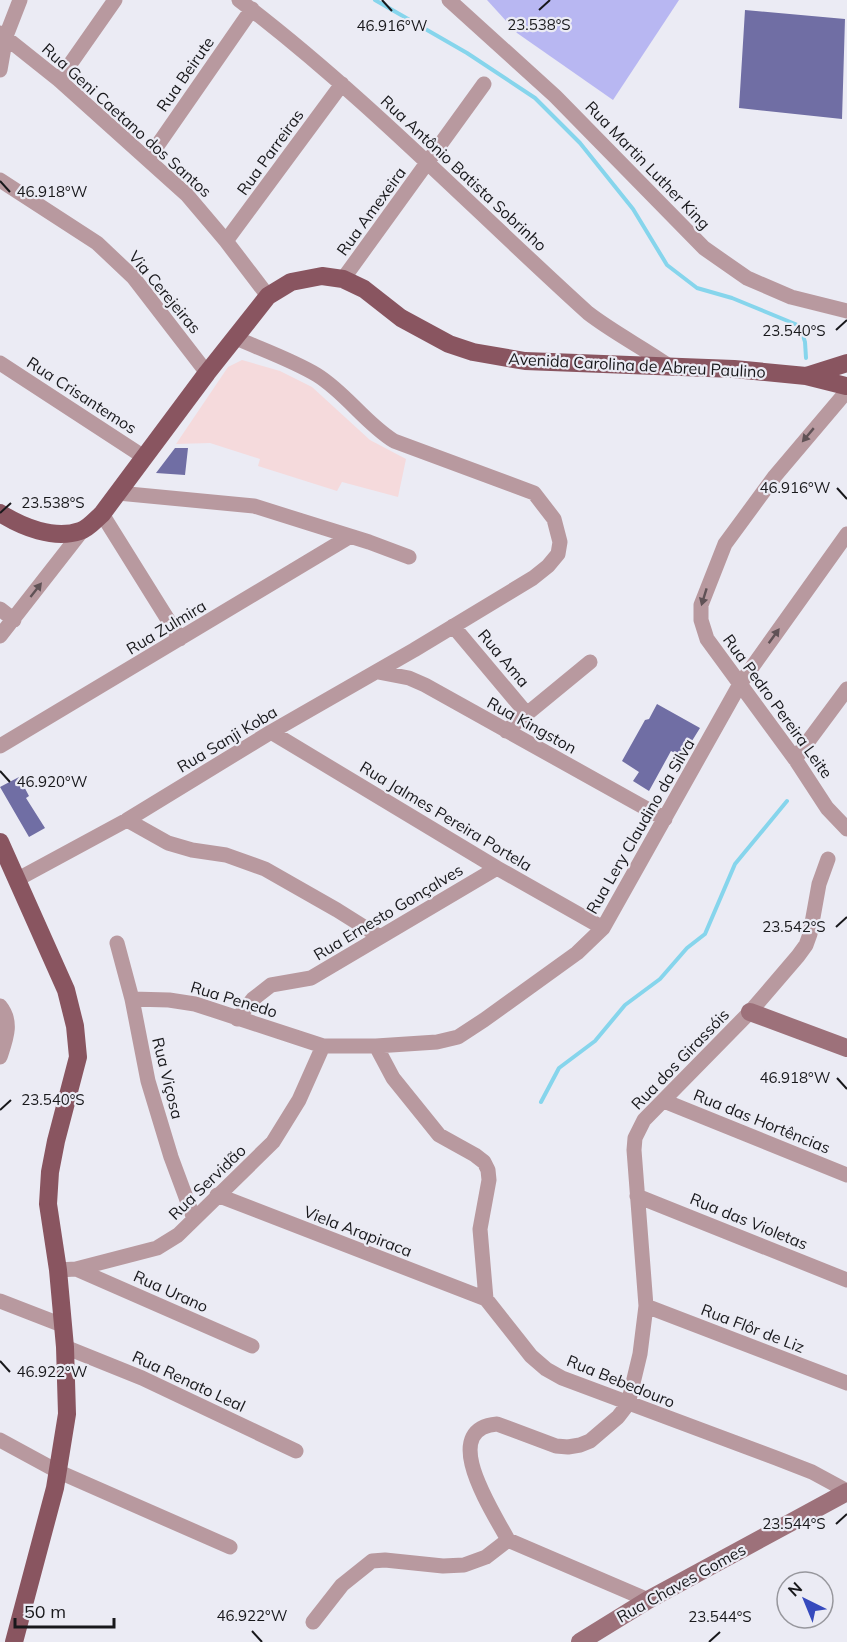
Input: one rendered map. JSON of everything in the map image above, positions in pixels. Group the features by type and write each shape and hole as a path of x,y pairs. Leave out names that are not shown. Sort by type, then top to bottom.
{"main road":[{"name":"Avenida Carolina de Abreu Paulino","path":"82,531 102,514 207,373 268,296 291,282 322,276 343,279 364,289 401,318 448,344 473,352 525,361 669,366 806,376 847,388"},
{"name":"Avenida Carolina de Abreu Paulino","path":"806,376 847,362"},
{"path":"847,362 844,370 847,388"},
{"path":"0,513 16,523 41,531 60,534 82,531"},
{"path":"0,842 66,990 78,1057 50,1172 48,1204 67,1269 62,1325 67,1414 55,1488 14,1642"}],"street":[{"path":"0,70 3,35 20,0"},
{"path":"59,80 115,0"},
{"name":"Rua Martin Luther King","path":"449,0 555,96 704,248 747,278 791,297 847,311"},
{"name":"Rua Antônio Batista Sobrinho","path":"245,5 292,40 342,84 588,313 611,331 645,349 669,366"},
{"name":"Rua Beirute","path":"148,159 245,5"},
{"name":"Rua Geni Caetano dos Santos","path":"3,35 59,80 187,195 268,296"},
{"name":"Rua Parreiras","path":"226,241 342,84"},
{"name":"Rua Amexeira","path":"343,279 484,84"},
{"name":"Via Cerejeiras","path":"0,180 42,206 104,250 133,277 207,373"},
{"name":"Rua Sanji Koba","path":"18,879 127,820 271,732 378,672 533,578 558,554 560,542 554,519 548,508 534,493 394,441 378,431 346,397 316,375 236,338"},
{"name":"Rua Crisantemos","path":"0,363 144,458"},
{"name":"Rua Pedro Pereira Leite","path":"847,388 775,476 725,544 701,606 701,620 707,639 795,759 827,808 847,830"},
{"path":"118,493 255,506 409,557"},
{"path":"102,514 180,639"},
{"path":"0,636 82,531"},
{"name":"Rua Lery Claudino da Silva","path":"323,1046 376,1046 437,1042 458,1037 577,953 603,928 740,684 847,534"},
{"name":"Rua Zulmira","path":"0,746 350,537"},
{"path":"0,609 14,620"},
{"name":"Rua Ama","path":"453,626 527,714"},
{"path":"506,731 590,662"},
{"name":"Rua Kingston","path":"378,672 417,681 665,819"},
{"path":"795,759 847,689"},
{"name":"Rua Jalmes Pereira Portela","path":"271,732 497,868 603,928"},
{"path":"127,820 168,843 192,850 226,855 265,869 380,937"},
{"name":"Rua dos Girassóis","path":"628,1404 640,1354 646,1306 635,1138 644,1120 750,1012 806,945 819,884 828,859"},
{"name":"Rua Ernesto Gonçalves","path":"237,1018 253,999 271,985 311,978 497,868"},
{"name":"Rua Viçosa","path":"117,943 132,999 148,1081 171,1157 194,1219"},
{"name":"Rua Penedo","path":"132,999 169,1000 195,1004 323,1046"},
{"path":"0,1006 8,1018 8,1035 0,1057"},
{"path":"750,1012 847,1048"},
{"name":"Rua Servidão","path":"67,1269 157,1248 178,1235 273,1142 299,1100 323,1046"},
{"path":"376,1046 393,1078 438,1134 475,1155 484,1162 488,1170 489,1180 480,1229 486,1299"},
{"name":"Rua das Hortências","path":"664,1101 847,1174"},
{"name":"Viela Arapiraca","path":"218,1195 486,1299"},
{"name":"Rua das Violetas","path":"637,1196 847,1280"},
{"name":"Rua Urano","path":"67,1269 252,1346"},
{"name":"Rua Bebedouro","path":"486,1299 531,1356 546,1369 562,1378 785,1461 812,1472 847,1492"},
{"path":"0,1301 62,1325"},
{"name":"Rua Flôr de Liz","path":"646,1306 847,1383"},
{"name":"Rua Renato Leal","path":"65,1347 142,1378 296,1451"},
{"path":"628,1404 618,1417 590,1441 580,1445 568,1448 556,1446 497,1424 487,1425 478,1430 471,1438 469,1451 473,1470 508,1540 648,1600"},
{"path":"0,1440 57,1471 230,1547"},
{"name":"Rua Chaves Gomes","path":"580,1642 648,1600 847,1492"},
{"path":"313,1622 342,1585 372,1561 385,1560 443,1566 465,1565 486,1557 508,1540"}],"shaded area":[{"path":"487,0 679,0 613,100 517,33"},
{"path":"242,360 280,371 312,387 370,440 406,459 398,497 342,482 337,491 258,466 260,459 210,443 176,444 228,367"}],"building":[{"path":"745,10 845,19 842,119 739,108"},
{"path":"175,448 188,448 185,475 156,473"},
{"path":"657,704 700,728 682,757 671,751 649,791 633,781 639,772 622,761 645,720 649,719"},
{"path":"19,777 29,796 26,798 45,828 29,837 0,787"}],"waterway":[{"path":"375,0 467,53 535,98 580,143 633,209 667,265 697,288 732,298 800,326 805,342 806,358"},
{"path":"541,1102 559,1068 595,1041 625,1005 660,979 687,948 705,934 735,864 787,801"}]}
